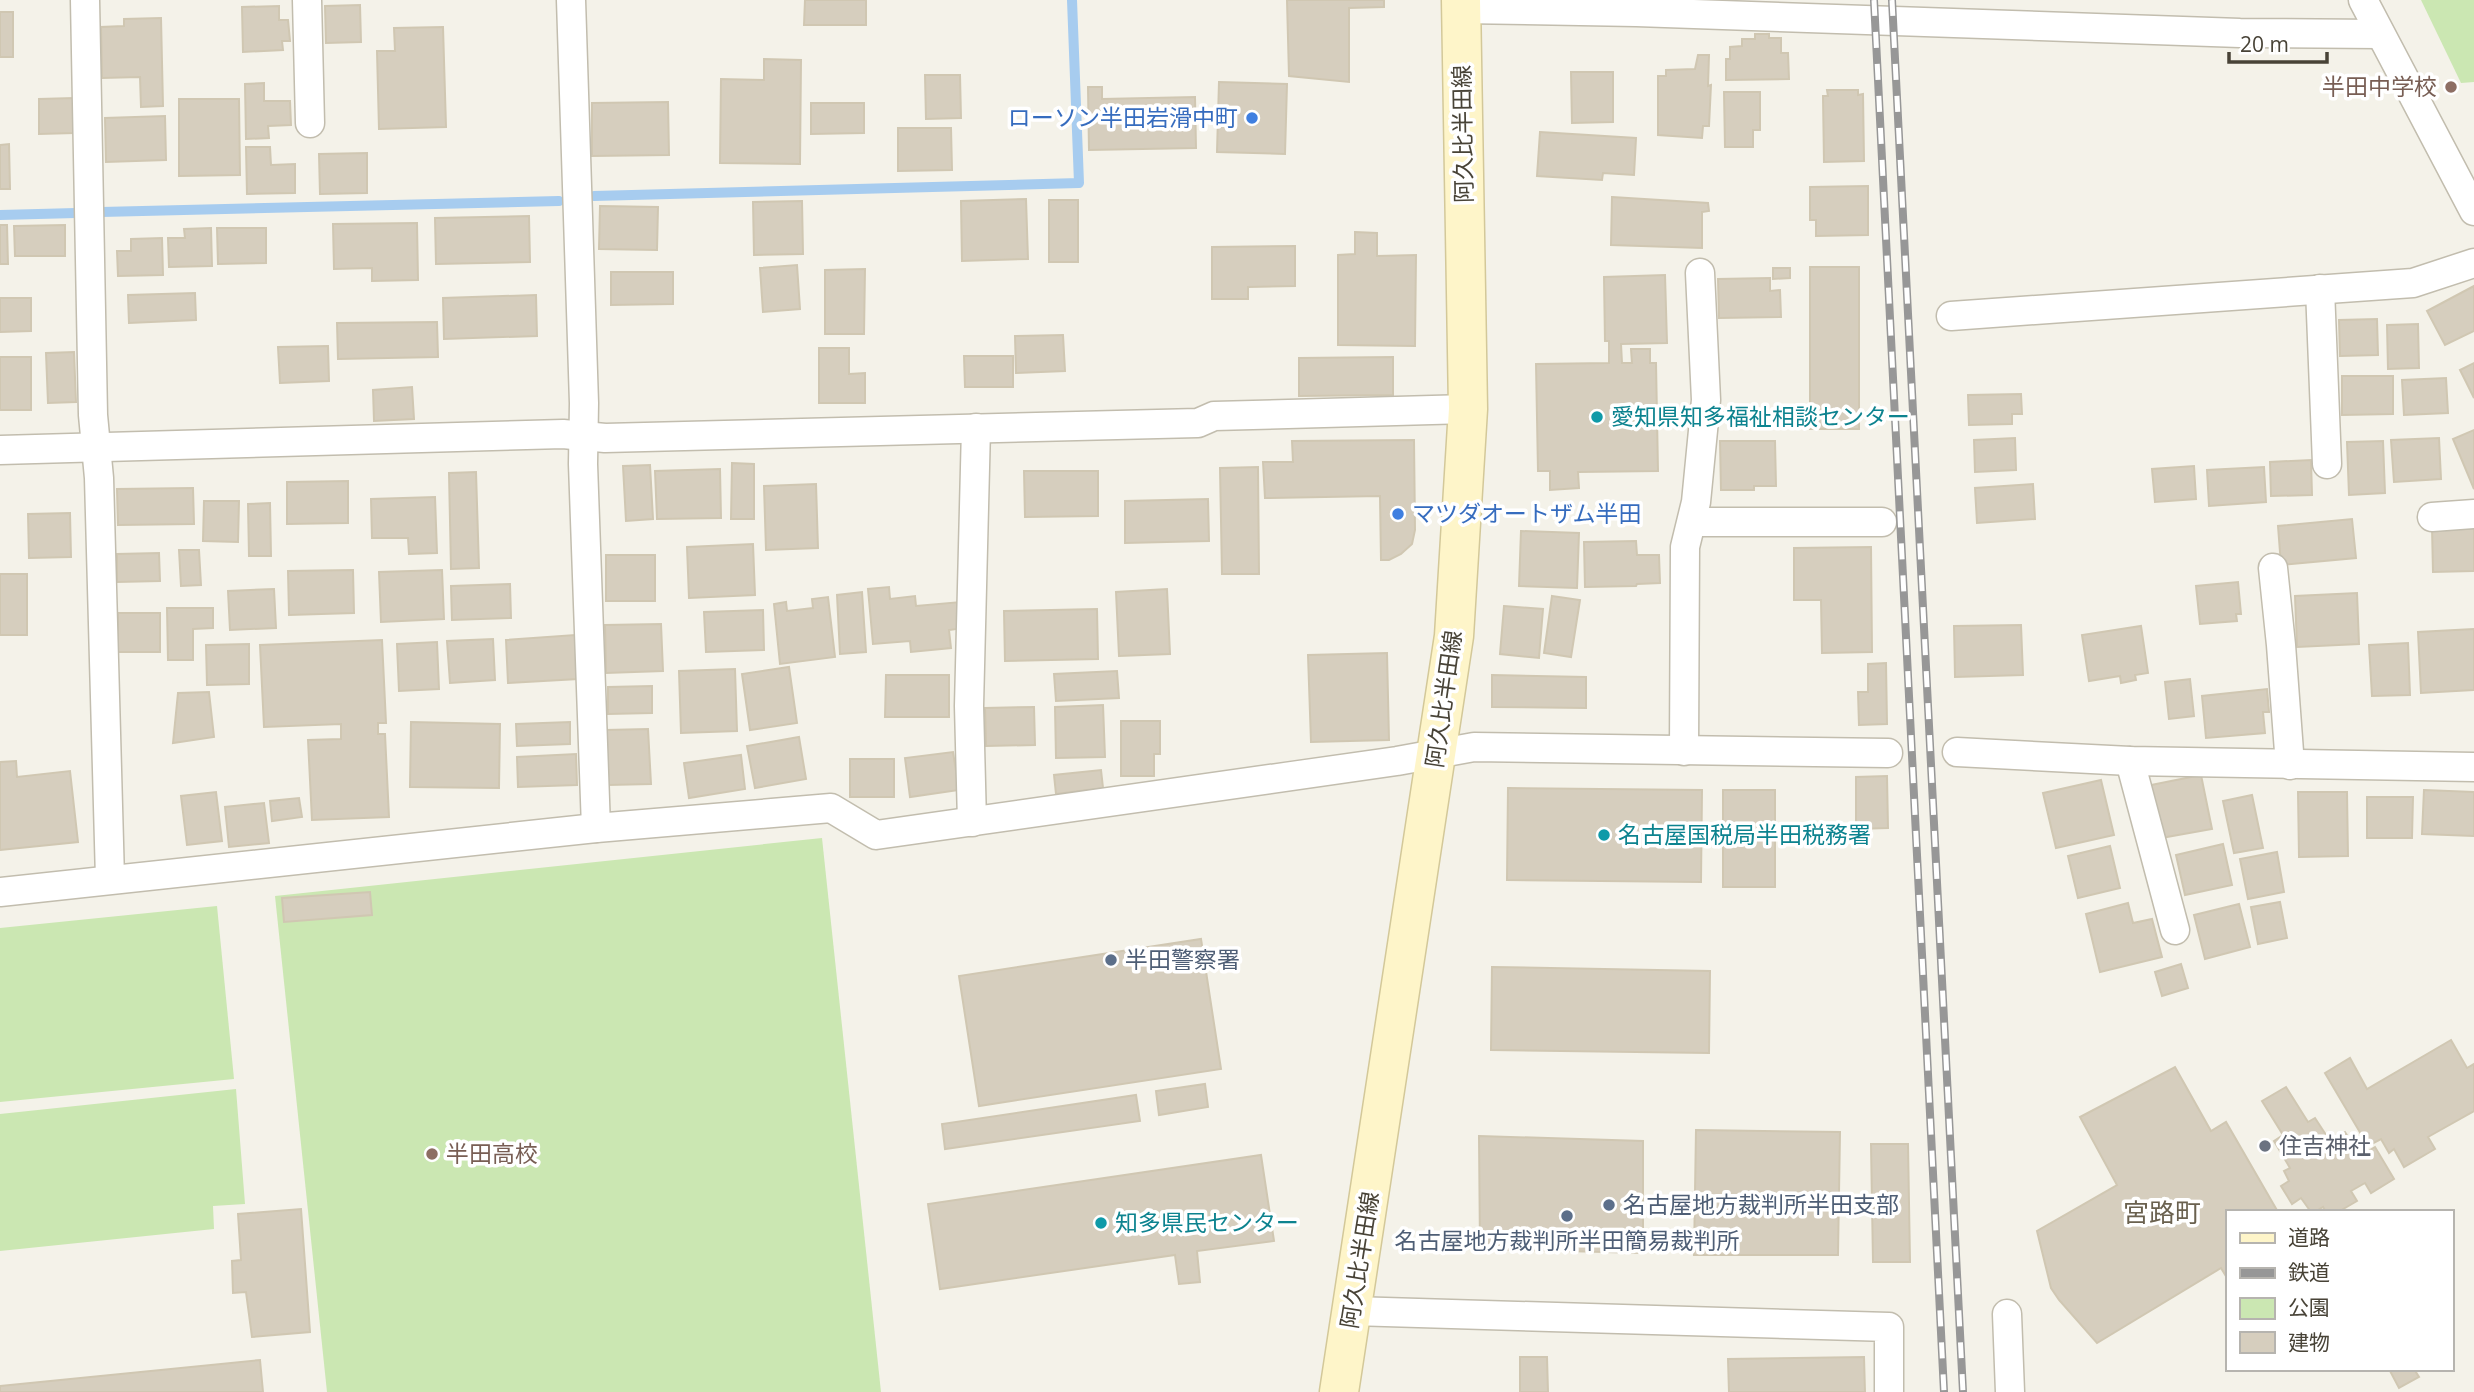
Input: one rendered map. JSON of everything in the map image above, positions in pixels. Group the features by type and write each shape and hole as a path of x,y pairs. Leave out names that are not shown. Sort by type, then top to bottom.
{"main road":[{"name":"阿久比半田線","path":"1339,1392 1454,636 1468,409 1461,5"}],"street":[{"path":"85,0 93,415 110,879"},
{"path":"307,0 310,123"},
{"path":"571,0 596,828"},
{"path":"2362,0 2474,211"},
{"path":"1461,5 1893,23 2240,33 2380,34"},
{"path":"1951,316 2413,283 2474,263"},
{"path":"1684,751 1685,547 1696,502 1706,400 1700,273"},
{"path":"2320,289 2327,464"},
{"path":"0,450 563,434 605,438 1198,423 1214,416 1468,409"},
{"path":"972,822 969,706 976,428"},
{"path":"2432,517 2474,514"},
{"path":"1692,522 1882,522"},
{"path":"2273,568 2290,765"},
{"path":"0,892 596,828 831,808 876,835 1474,747 1888,753"},
{"path":"1956,752 2130,761 2474,767"},
{"path":"2130,761 2175,930"},
{"path":"1352,1311 1889,1327 1889,1392"},
{"path":"2007,1314 2010,1392"}],"green space":[{"path":"2421,0 2474,0 2474,82 2461,83"},
{"name":"半田高校","path":"822,838 881,1392 327,1392 275,896"},
{"path":"217,906 234,1079 0,1102 0,928"},
{"path":"236,1089 245,1204 213,1206 214,1229 0,1251 0,1114"}],"building":[{"path":"805,0 866,0 866,25 804,25"},
{"path":"1287,0 1384,0 1384,7 1349,8 1349,82 1289,76"},
{"path":"360,5 361,42 326,43 325,6"},
{"path":"279,6 279,20 288,20 290,41 282,41 283,50 243,52 242,7"},
{"path":"0,12 13,12 13,57 0,57"},
{"path":"161,18 163,106 141,107 140,77 102,78 101,27 124,26 124,19"},
{"path":"443,27 446,127 379,129 377,51 395,51 394,28"},
{"path":"1755,34 1769,34 1769,38 1781,38 1781,53 1788,53 1789,79 1726,80 1726,59 1730,59 1730,47 1742,46 1742,39 1755,39"},
{"path":"1698,55 1709,55 1709,126 1703,126 1702,138 1658,135 1658,76 1666,76 1666,70 1695,69"},
{"path":"764,59 801,60 800,164 720,163 721,79 764,80"},
{"path":"1571,72 1613,72 1613,122 1572,123"},
{"path":"925,75 960,75 961,118 926,119"},
{"name":"ローソン半田岩滑中町","path":"1219,82 1287,84 1285,154 1217,152"},
{"path":"264,83 264,101 290,101 291,125 268,126 269,138 246,139 245,84"},
{"path":"1088,87 1102,87 1102,99 1195,97 1196,148 1089,150"},
{"path":"1827,90 1858,90 1858,95 1863,94 1864,161 1824,162 1823,96 1828,96"},
{"path":"1724,92 1760,92 1760,130 1753,130 1753,147 1725,147"},
{"path":"74,98 74,133 39,134 39,99"},
{"path":"179,99 239,99 240,175 179,176"},
{"path":"668,102 669,155 592,156 592,103"},
{"path":"811,103 864,103 864,133 811,134"},
{"path":"165,116 166,160 106,162 105,118"},
{"path":"898,128 951,128 952,170 898,171"},
{"path":"1540,132 1636,138 1634,175 1603,173 1602,180 1537,176"},
{"path":"9,144 10,189 0,189 0,145"},
{"path":"246,147 270,147 271,165 295,164 295,193 247,194"},
{"path":"367,153 367,193 320,194 319,154"},
{"path":"1868,186 1868,235 1816,236 1816,220 1810,220 1810,187"},
{"path":"1612,197 1708,203 1709,211 1702,212 1702,248 1611,245"},
{"path":"1026,199 1028,259 962,261 961,201"},
{"path":"1049,200 1078,200 1078,262 1049,262"},
{"path":"802,201 803,254 754,255 753,202"},
{"path":"600,206 658,207 657,250 599,249"},
{"path":"529,216 530,262 436,264 435,218"},
{"path":"417,223 418,280 372,281 372,268 334,269 333,224"},
{"path":"0,225 7,225 8,264 0,264"},
{"path":"65,225 65,256 15,256 14,226"},
{"path":"211,228 212,266 169,267 168,238 185,238 184,229"},
{"path":"217,228 266,228 266,263 218,264"},
{"path":"1355,232 1377,233 1377,256 1416,255 1415,346 1338,345 1338,255 1355,254"},
{"path":"162,238 163,275 118,276 117,251 131,251 131,239"},
{"path":"1295,246 1295,286 1248,287 1248,299 1212,299 1212,247"},
{"path":"797,265 800,309 763,312 760,268"},
{"path":"1810,267 1859,267 1859,429 1810,429"},
{"path":"1773,268 1790,268 1790,278 1773,279"},
{"path":"865,269 864,334 825,334 825,270"},
{"path":"611,272 673,272 673,304 611,305"},
{"name":"愛知県知多福祉相談センター","path":"1665,275 1667,343 1621,344 1622,363 1632,363 1631,349 1650,349 1650,363 1656,363 1658,471 1578,472 1579,488 1550,490 1550,471 1538,471 1536,364 1609,363 1609,341 1605,341 1604,277"},
{"path":"1770,278 1770,291 1780,290 1781,317 1719,318 1718,279"},
{"path":"2474,286 2474,331 2445,345 2427,311"},
{"path":"195,293 196,320 129,323 128,295"},
{"path":"536,295 537,336 444,339 443,298"},
{"path":"0,298 31,298 31,331 0,332"},
{"path":"2377,319 2378,355 2340,356 2339,320"},
{"path":"437,322 438,357 338,359 337,323"},
{"path":"2418,324 2419,368 2388,369 2387,325"},
{"path":"1063,335 1065,371 1016,373 1015,336"},
{"path":"328,346 329,381 280,383 278,347"},
{"path":"819,348 849,348 849,374 865,373 865,403 819,403"},
{"path":"74,352 76,402 48,403 46,353"},
{"path":"964,356 1013,356 1013,387 965,387"},
{"path":"0,357 31,357 31,410 0,410"},
{"path":"1393,357 1393,395 1299,396 1299,358"},
{"path":"2474,363 2474,398 2460,370"},
{"path":"2342,376 2393,376 2393,414 2342,415"},
{"path":"2446,378 2448,413 2404,415 2402,380"},
{"path":"412,387 414,419 374,421 373,390"},
{"path":"2021,394 2022,414 2012,414 2012,424 1969,425 1968,395"},
{"path":"2474,430 2474,489 2453,439"},
{"path":"2015,438 2016,470 1975,472 1974,440"},
{"path":"2439,438 2441,479 2394,482 2391,440"},
{"name":"マツダオートザム半田","path":"1414,440 1415,530 1412,544 1389,560 1381,560 1380,496 1265,498 1263,462 1293,462 1292,441"},
{"path":"1720,441 1775,441 1776,486 1754,486 1754,490 1721,490"},
{"path":"2383,441 2385,493 2349,495 2347,442"},
{"path":"2311,460 2312,495 2271,496 2270,462"},
{"path":"732,463 754,464 754,519 731,519"},
{"path":"650,465 653,519 626,521 623,466"},
{"path":"2194,466 2196,499 2155,502 2152,469"},
{"path":"1258,467 1259,574 1222,574 1220,468"},
{"path":"2264,467 2266,502 2209,506 2207,470"},
{"path":"720,469 721,518 657,519 655,471"},
{"path":"1024,471 1098,471 1098,516 1025,517"},
{"path":"476,472 479,568 451,569 449,473"},
{"path":"348,481 348,523 287,524 287,482"},
{"path":"816,484 818,548 766,550 764,486"},
{"path":"2033,484 2035,519 1977,523 1975,488"},
{"path":"193,488 194,524 118,525 117,489"},
{"path":"435,497 437,553 409,554 408,538 372,538 371,499"},
{"path":"1208,499 1209,541 1125,543 1125,501"},
{"path":"204,501 239,501 238,542 203,541"},
{"path":"270,503 271,556 249,556 248,504"},
{"path":"70,513 71,557 29,558 28,514"},
{"path":"2352,519 2356,558 2281,565 2278,526"},
{"path":"2474,526 2474,571 2433,572 2432,527"},
{"path":"1521,531 1579,533 1577,588 1519,586"},
{"path":"1636,541 1637,555 1659,555 1660,583 1585,587 1584,542"},
{"path":"753,544 755,595 689,598 687,547"},
{"path":"1871,547 1872,652 1822,653 1821,600 1794,600 1794,548"},
{"path":"179,550 199,550 201,585 181,586"},
{"path":"159,553 160,581 117,582 117,554"},
{"path":"606,555 655,555 655,601 606,601"},
{"path":"353,570 354,613 289,615 288,571"},
{"path":"442,570 444,619 381,622 379,572"},
{"path":"0,574 27,574 27,635 0,635"},
{"path":"2238,582 2241,614 2236,614 2237,621 2200,624 2196,586"},
{"path":"510,584 511,618 452,620 451,586"},
{"path":"889,587 890,599 915,596 916,606 961,602 964,628 949,630 951,648 911,652 910,641 873,644 868,589"},
{"path":"274,589 276,628 230,630 228,591"},
{"path":"1167,589 1170,654 1119,656 1116,592"},
{"path":"862,592 866,652 840,654 837,595"},
{"path":"2357,593 2359,644 2297,647 2295,596"},
{"path":"1552,596 1580,600 1571,657 1544,653"},
{"path":"828,597 835,657 780,664 774,604 786,602 787,611 813,608 812,599"},
{"path":"1504,606 1543,609 1539,658 1500,654"},
{"path":"167,608 213,608 213,628 193,629 193,660 168,660"},
{"path":"1097,609 1098,659 1005,661 1004,611"},
{"path":"763,610 764,650 706,652 704,612"},
{"path":"118,613 160,613 160,652 118,652"},
{"path":"661,624 663,671 606,673 605,625"},
{"path":"2021,625 2023,675 1955,677 1954,626"},
{"path":"2141,626 2148,673 2135,675 2136,680 2121,683 2120,676 2089,681 2082,635"},
{"path":"2474,629 2474,690 2421,693 2418,632"},
{"path":"575,635 578,679 508,683 506,640"},
{"path":"493,639 495,680 450,683 447,641"},
{"path":"382,640 386,723 378,723 378,734 385,734 389,817 312,820 308,740 341,739 341,724 264,727 260,645"},
{"path":"437,642 439,689 399,691 397,644"},
{"path":"2408,643 2410,695 2372,696 2369,645"},
{"path":"249,644 249,684 207,685 206,645"},
{"path":"1387,653 1389,740 1311,742 1308,655"},
{"path":"1886,663 1887,724 1859,725 1858,692 1868,692 1868,664"},
{"path":"789,667 797,723 750,730 742,674"},
{"path":"735,669 737,731 681,733 679,671"},
{"path":"1117,671 1119,698 1056,701 1054,674"},
{"path":"886,675 949,675 949,717 885,717"},
{"path":"1492,675 1586,677 1586,708 1492,707"},
{"path":"2190,679 2194,716 2169,719 2165,682"},
{"path":"652,686 652,713 608,714 608,687"},
{"path":"2267,689 2269,712 2263,712 2265,733 2206,738 2202,696"},
{"path":"209,692 214,737 173,743 178,693"},
{"path":"1103,705 1105,757 1056,758 1055,707"},
{"path":"1034,707 1035,745 986,746 985,708"},
{"path":"1121,721 1160,721 1160,754 1154,754 1154,776 1121,776"},
{"path":"411,722 500,724 499,788 410,787"},
{"path":"570,722 570,744 517,746 516,724"},
{"path":"648,729 651,784 608,785 606,730"},
{"path":"799,737 806,779 755,788 747,746"},
{"path":"953,752 959,790 910,797 905,758"},
{"path":"576,754 577,785 518,787 517,757"},
{"path":"741,755 745,789 689,798 684,763"},
{"path":"850,759 894,759 894,797 850,797"},
{"path":"16,761 17,777 70,771 78,842 0,850 0,762"},
{"path":"1101,770 1103,788 1056,794 1054,775"},
{"path":"2201,775 2212,829 2161,838 2151,785"},
{"path":"1887,776 1888,828 1856,829 1856,777"},
{"path":"2101,780 2114,835 2056,848 2043,793"},
{"name":"名古屋国税局半田税務署","path":"1508,788 1702,790 1701,882 1507,880"},
{"path":"1723,790 1775,790 1775,887 1723,887"},
{"path":"2424,790 2474,792 2474,836 2422,834"},
{"path":"216,792 222,841 187,845 181,796"},
{"path":"2298,792 2347,792 2348,856 2299,857"},
{"path":"2252,795 2263,848 2234,853 2223,801"},
{"path":"2367,797 2413,797 2412,838 2367,838"},
{"path":"299,798 302,817 272,821 270,801"},
{"path":"264,803 269,843 229,847 225,807"},
{"path":"2223,844 2232,885 2185,895 2176,855"},
{"path":"2110,846 2120,888 2078,898 2068,856"},
{"path":"2277,852 2284,892 2248,899 2240,859"},
{"path":"370,892 372,915 284,922 282,898"},
{"path":"2280,902 2287,938 2258,944 2251,907"},
{"path":"2128,903 2133,923 2152,919 2162,957 2100,972 2086,914"},
{"path":"2239,904 2250,947 2205,959 2194,915"},
{"path":"1201,939 1221,1069 979,1106 959,976"},
{"path":"2181,964 2188,988 2162,996 2155,972"},
{"path":"1492,967 1710,971 1709,1053 1491,1050"},
{"path":"2451,1040 2467,1068 2474,1064 2474,1111 2428,1137 2435,1149 2404,1167 2394,1149 2389,1153 2381,1139 2368,1146 2325,1073 2350,1058 2367,1089"},
{"path":"2175,1067 2211,1131 2226,1122 2277,1210 2226,1210 2226,1276 2221,1268 2097,1343 2051,1288 2037,1231 2117,1185 2080,1117"},
{"path":"1205,1084 1208,1107 1159,1115 1156,1091"},
{"path":"2286,1087 2308,1122 2315,1118 2330,1141 2345,1132 2360,1156 2375,1147 2394,1179 2371,1193 2365,1183 2351,1191 2357,1201 2341,1210 2325,1210 2323,1207 2310,1210 2301,1198 2292,1204 2281,1186 2289,1181 2284,1171 2290,1168 2274,1141 2283,1135 2262,1101"},
{"path":"1136,1095 1140,1121 945,1149 942,1124"},
{"path":"1696,1130 1840,1132 1838,1255 1694,1255"},
{"path":"1479,1136 1643,1141 1643,1253 1480,1249"},
{"path":"1871,1144 1908,1144 1910,1262 1873,1262"},
{"name":"知多県民センター","path":"1261,1155 1274,1241 1197,1251 1200,1282 1179,1284 1175,1255 940,1289 928,1204"},
{"path":"301,1209 310,1332 252,1337 246,1292 233,1293 232,1261 241,1260 238,1214"},
{"path":"1520,1357 1547,1357 1548,1392 1520,1392"},
{"path":"1864,1357 1865,1392 1729,1392 1728,1359"},
{"path":"260,1360 263,1392 0,1392 0,1386"},
{"path":"2390,1371 2415,1371 2419,1377 2399,1388"}],"waterway":[{"path":"594,196 1079,183 1072,0"},
{"path":"101,212 559,201"},
{"path":"0,215 76,213"}],"railway":[{"path":"1874,0 1944,1392"},
{"path":"1892,0 1963,1392"}],"place":[{"name":"半田中学校","path":"2451,87"},
{"name":"ローソン半田岩滑中町","path":"1252,118"},
{"name":"愛知県知多福祉相談センター","path":"1597,417"},
{"name":"マツダオートザム半田","path":"1398,514"},
{"name":"名古屋国税局半田税務署","path":"1604,835"},
{"name":"半田警察署","path":"1111,960"},
{"name":"住吉神社","path":"2265,1146"},
{"name":"半田高校","path":"432,1154"},
{"name":"名古屋地方裁判所半田支部","path":"1609,1205"},
{"name":"名古屋地方裁判所半田簡易裁判所","path":"1567,1216"},
{"name":"知多県民センター","path":"1101,1223"}],"district":[{"name":"宮路町","path":"2162,1213"}]}
